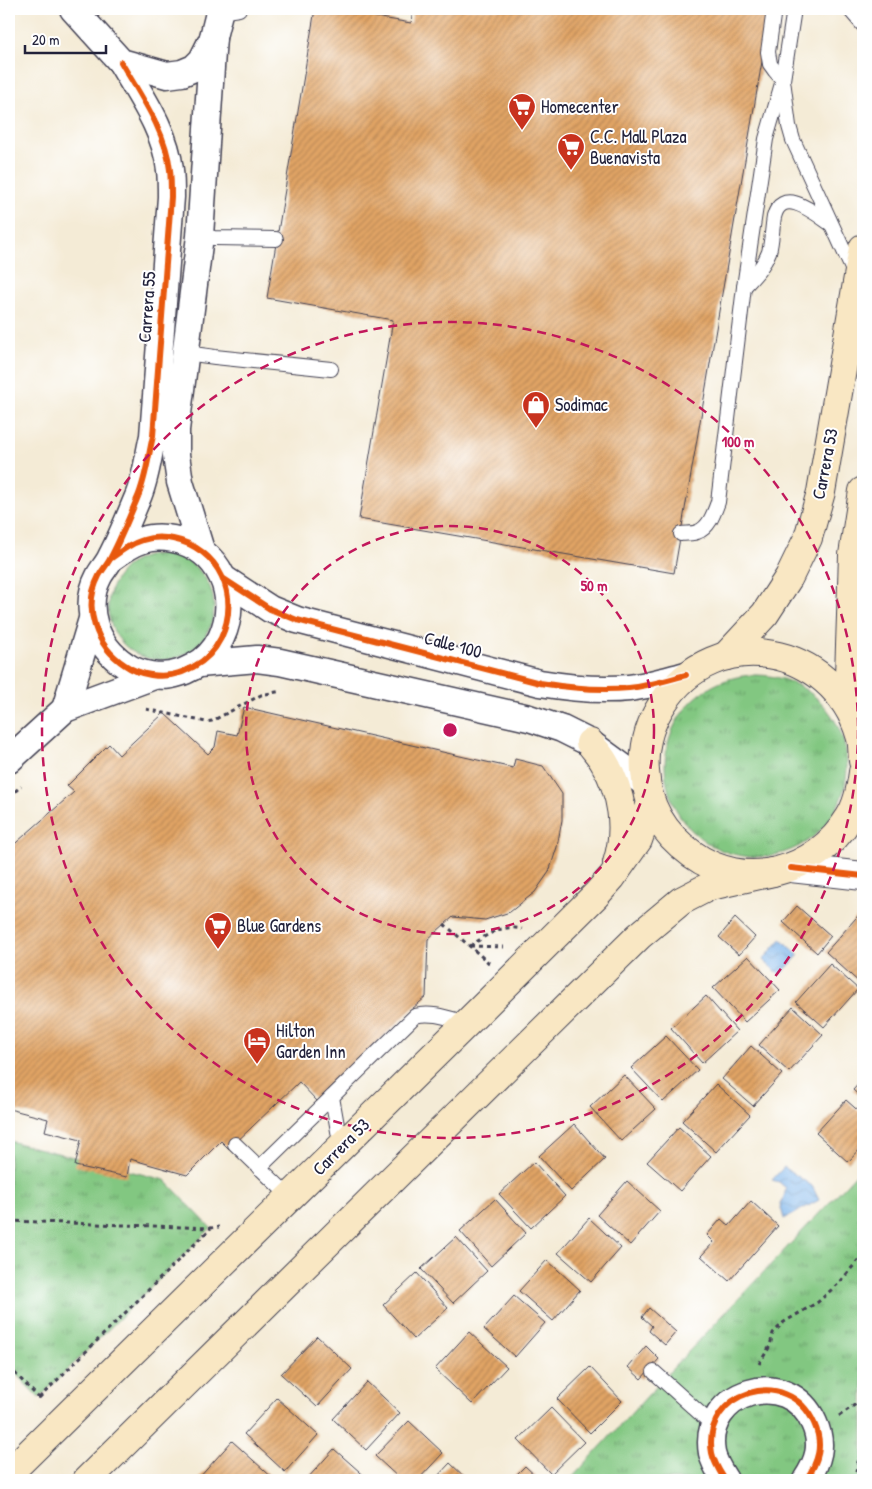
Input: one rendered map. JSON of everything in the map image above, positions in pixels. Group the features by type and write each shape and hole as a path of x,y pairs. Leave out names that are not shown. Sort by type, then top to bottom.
{"main road":[{"name":"Carrera 53","path":"726,656 765,614 789,577 808,538 822,492 863,248"},
{"path":"848,706 853,555 863,491"},
{"path":"782,870 748,874 723,870 700,860 680,845 663,826 648,794 644,760 647,736 656,714 669,693 686,675 726,656 755,653 782,656 808,667 831,684 848,706 860,736 863,761"},
{"path":"590,743 614,781 621,805 621,846 612,877"},
{"path":"87,1480 639,936 680,901 710,886 782,870 814,856 834,839 850,818 860,794 863,772"},
{"name":"Carrera 53","path":"9,1473 596,895 612,877 638,840 648,794"}],"street":[{"name":"Carrera 55","path":"73,9 121,62 153,118 164,142 170,169 171,197 152,436 146,471 138,496 110,559"},
{"path":"121,62 166,75 182,73 194,68 202,60 226,10"},
{"path":"201,550 180,482 176,455 176,430 200,236 213,37"},
{"path":"9,760 65,709 154,676 178,674 199,664 216,648 226,626 229,602 224,579 214,563 201,550 183,541 164,538 144,539 126,546 110,559 98,577 92,598 92,620 65,709"},
{"name":"Calle 100","path":"224,579 270,608 297,620 540,683 575,689 606,690 630,688 686,675"},
{"path":"92,620 100,641 114,658 132,670 154,676"},
{"path":"199,664 257,659 280,662 529,718 562,729 590,743 648,794"},
{"path":"782,870 863,876"},
{"path":"717,1476 712,1453 712,1438 714,1426 722,1411 734,1400 748,1393 765,1390 783,1393 798,1401 810,1414 818,1430 819,1448 815,1465 806,1480"}],"lane":[{"path":"774,9 768,52 770,64 783,80 789,126 793,140 858,282"},
{"path":"681,534 698,532 714,514 718,502 744,287 766,139 783,80 794,9"},
{"path":"852,9 851,11 863,25"},
{"path":"744,287 762,266 768,254 776,212 780,206 793,202 802,205 831,224"},
{"path":"200,236 276,239"},
{"path":"186,353 331,369"},
{"path":"259,1168 415,1016 423,1013 432,1014 467,1023"},
{"path":"332,1096 341,1148"},
{"path":"235,1144 290,1197"},
{"path":"654,1372 714,1426"}],"path":[{"path":"138,708 206,722 212,721 261,696 284,691"},
{"path":"444,924 494,967"},
{"path":"470,946 490,933 505,928 514,927 529,933"},
{"path":"470,946 505,947"},
{"path":"9,1222 211,1228"},
{"path":"748,1393 763,1357 770,1346 773,1333 784,1322 818,1302 840,1281 863,1254"},
{"path":"9,1366 61,1422"},
{"path":"854,1480 863,1440"}],"green space":[{"path":"161,554 181,558 198,570 210,587 214,607 210,627 198,644 181,656 161,660 141,656 124,644 112,627 108,607 112,587 124,570 141,558"},
{"path":"765,675 774,676 799,685 821,701 837,723 846,748 846,784 837,809 821,831 799,847 783,853 765,857 747,857 738,856 713,847 698,837 685,824 675,809 666,784 665,757 666,748 675,723 685,708 698,695 713,685 738,676"},
{"path":"9,1141 165,1180 211,1228 39,1398 9,1367"},
{"path":"863,1167 863,1480 570,1480 674,1367"}],"water":[{"path":"781,939 799,955 780,975 763,960"},
{"path":"784,1167 812,1186 819,1200 784,1219 780,1204 786,1188 779,1182 772,1180"}],"building":[{"name":"Homecenter","path":"315,9 328,9 411,23 413,9 771,9 674,573 359,519 393,320 267,298"},
{"name":"Blue Gardens","path":"244,707 513,768 515,759 543,766 562,794 562,820 557,847 549,872 535,892 510,912 485,920 453,917 428,939 426,997 317,1101 299,1082 229,1149 221,1141 187,1175 130,1159 127,1177 75,1166 81,1140 45,1131 48,1119 9,1109 9,849 74,792 67,786 109,744 119,755 164,713 208,754 215,747 218,731 237,735"},
{"path":"797,906 831,936 817,953 783,922"},
{"path":"863,910 863,986 826,952"},
{"path":"735,918 755,937 739,955 719,937"},
{"path":"748,956 780,990 745,1022 713,988"},
{"path":"830,964 858,989 824,1027 796,1002"},
{"path":"706,996 737,1031 702,1063 671,1028"},
{"path":"793,1007 823,1035 789,1072 759,1045"},
{"path":"666,1036 698,1070 663,1102 631,1068"},
{"path":"751,1046 782,1074 753,1106 722,1079"},
{"path":"624,1075 656,1109 621,1141 590,1107"},
{"path":"863,1079 863,1099 853,1090"},
{"path":"716,1084 750,1115 716,1152 682,1121"},
{"path":"846,1100 863,1115 863,1146 848,1162 816,1133"},
{"path":"574,1124 605,1159 571,1191 539,1156"},
{"path":"679,1127 711,1156 680,1191 647,1162"},
{"path":"534,1162 565,1196 531,1228 499,1194"},
{"path":"627,1181 660,1211 630,1245 597,1215"},
{"path":"495,1199 526,1233 491,1266 460,1231"},
{"path":"751,1201 778,1226 729,1281 701,1256 714,1242 707,1235 721,1219 729,1226"},
{"path":"589,1218 621,1248 591,1282 558,1253"},
{"path":"456,1237 487,1271 453,1303 421,1269"},
{"path":"547,1260 580,1290 553,1321 519,1291"},
{"path":"417,1273 448,1308 414,1339 383,1305"},
{"path":"514,1296 545,1323 515,1357 484,1329"},
{"path":"649,1308 676,1332 665,1345 649,1331 652,1326 642,1317"},
{"path":"469,1332 507,1367 472,1404 435,1369"},
{"path":"317,1336 352,1369 317,1407 281,1374"},
{"path":"646,1346 659,1359 641,1379 628,1367"},
{"path":"590,1367 622,1401 590,1433 557,1399"},
{"path":"367,1382 400,1413 366,1450 333,1419"},
{"path":"277,1398 318,1435 285,1472 244,1434"},
{"path":"551,1408 584,1442 551,1474 518,1440"},
{"path":"409,1421 443,1453 418,1480 401,1480 375,1456"},
{"path":"232,1441 275,1480 199,1480"},
{"path":"334,1449 369,1480 306,1480"},
{"path":"450,1463 468,1480 434,1480"},
{"path":"525,1466 540,1480 511,1480"}],"cycle path":[{"path":"110,559 114,556 118,553 126,548 143,540 161,538 173,539 189,544 203,552 214,563 222,576 227,591 227,622 216,647 202,662 183,672 165,676 144,674 137,671 125,665 106,648 95,625 92,613 94,588 99,576 115,550 140,491 153,436 171,197 168,156 158,127 121,62"},
{"path":"224,579 270,609 297,620 540,683 584,688 618,689 658,683 686,675"},
{"path":"791,868 863,876"},
{"path":"725,1480 712,1453 712,1432 720,1414 733,1401 749,1393 767,1390 786,1394 802,1405 814,1423 819,1446 814,1467 806,1480"}],"place":[{"name":"Homecenter","path":"522,131"},
{"name":"C.C. Mall Plaza Buenavista","path":"571,171"},
{"name":"Sodimac","path":"536,429"},
{"name":"Blue Gardens","path":"218,950"},
{"name":"Hilton Garden Inn","path":"257,1065"}]}
